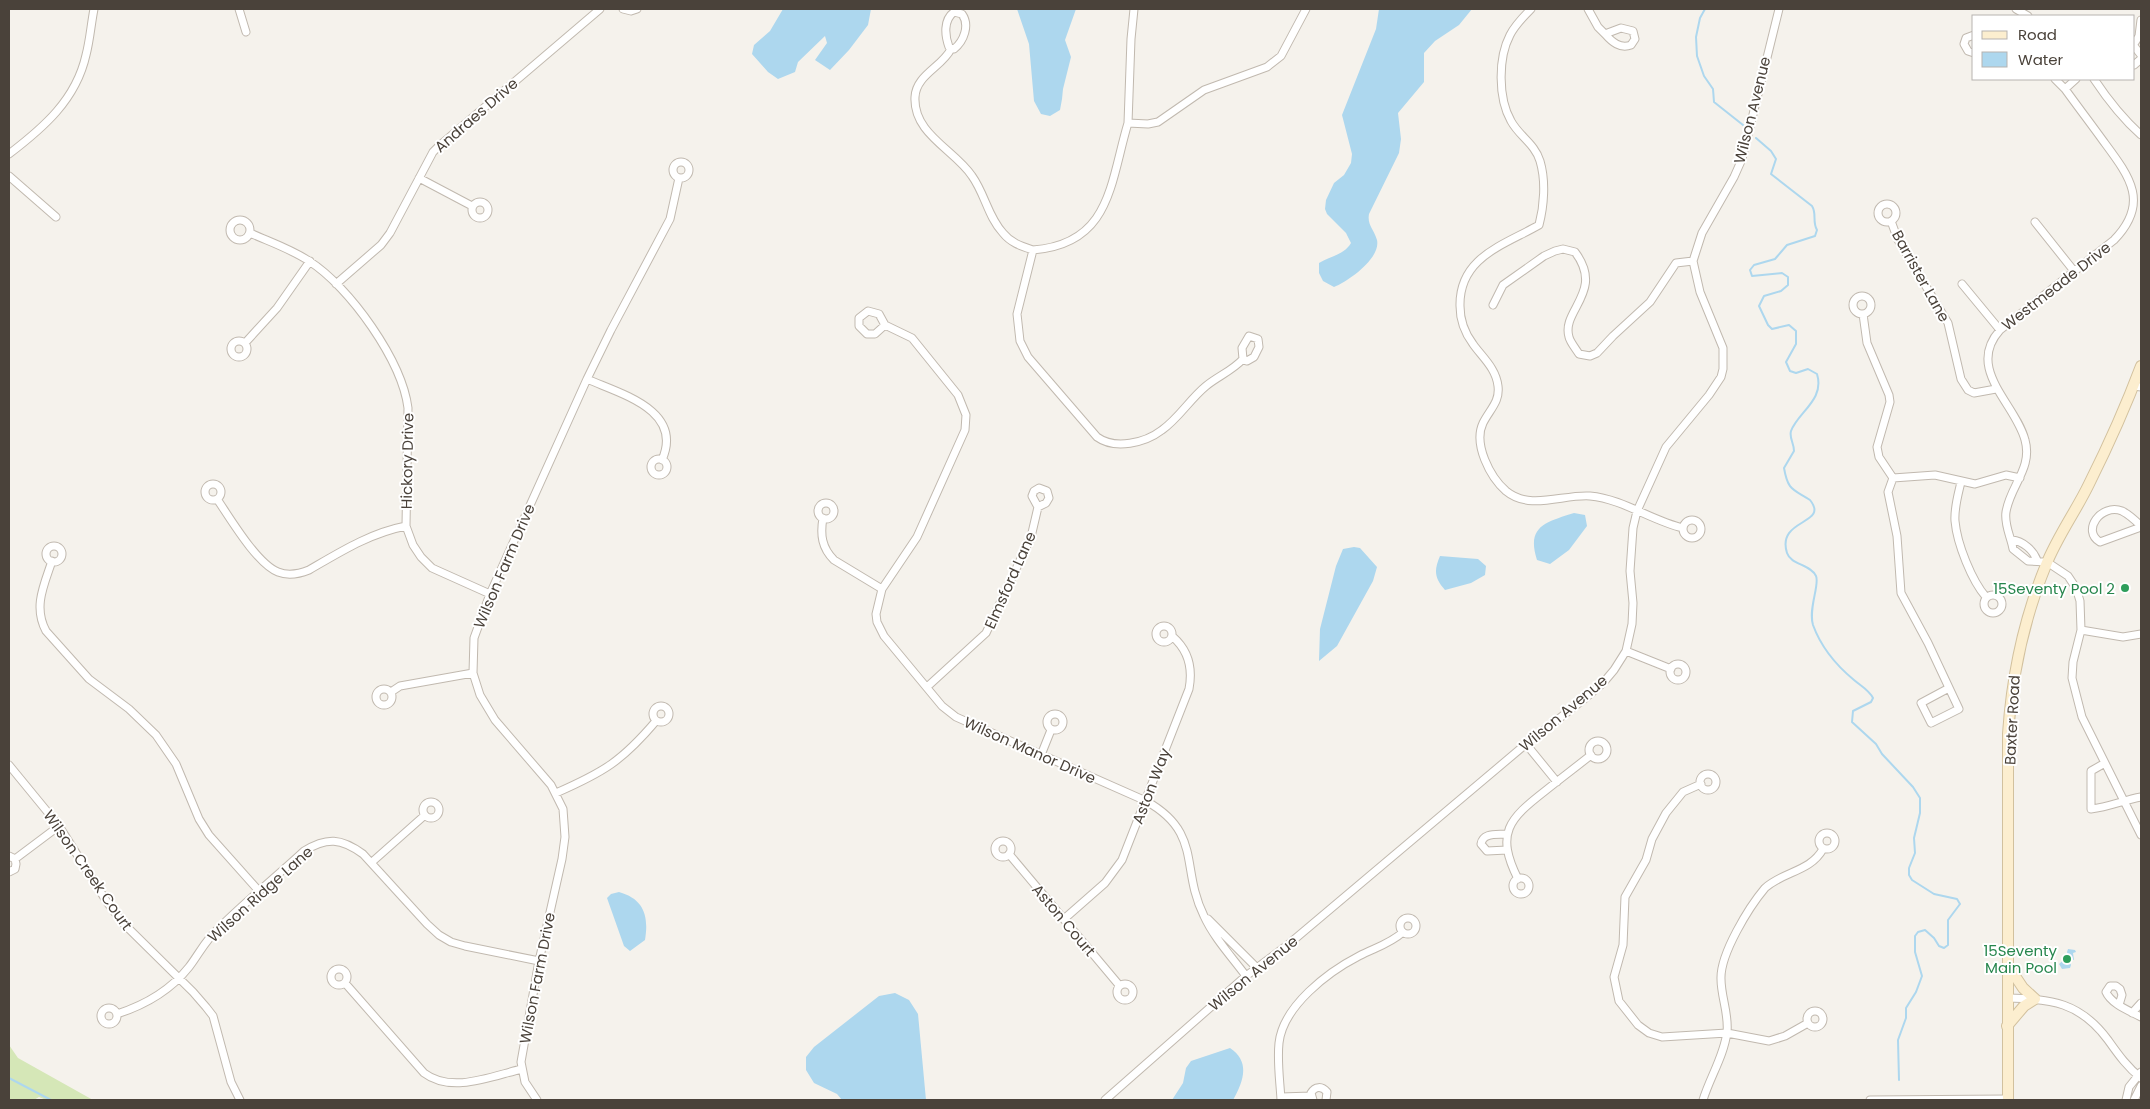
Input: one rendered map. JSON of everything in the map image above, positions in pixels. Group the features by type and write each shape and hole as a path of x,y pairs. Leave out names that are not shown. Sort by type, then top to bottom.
{"main road":[{"name":"Baxter Road","path":"2008,1100 2008,734 2011,691 2022,632 2042,561 2089,485 2138,386 2141,366"},
{"path":"2007,1026 2024,1006 2035,999 2021,986 2008,965"}],"street":[{"path":"9,154 41,129 60,109 71,92 86,56 94,9"},
{"path":"239,9 246,32"},
{"name":"Andraes Drive","path":"336,284 381,245 390,233 438,147 600,9"},
{"path":"623,9 631,11 637,9"},
{"path":"951,49 947,43 947,20 951,14 958,12 965,17 966,31 957,48 951,49 927,74 918,87 915,98 921,120 931,136 962,163 972,176 990,215 1004,234 1019,246 1033,250 1050,248 1063,244 1090,228 1100,216 1113,186 1128,123 1134,9"},
{"path":"1128,123 1148,124 1158,122 1204,90 1267,68 1281,56 1306,9"},
{"path":"1531,9 1518,22 1509,37 1502,72 1503,93 1511,122 1535,149 1540,161 1543,176 1543,210 1539,225 1484,255 1468,274 1460,290 1460,317 1464,330 1494,372 1498,384 1496,406 1488,414 1481,431 1482,450 1496,481 1506,491 1521,500 1544,501 1575,496 1603,498 1683,528"},
{"path":"1588,9 1598,27 1605,34"},
{"name":"Wilson Avenue","path":"1105,1100 1246,976 1290,943 1526,744 1603,683 1626,651 1632,624 1633,603 1630,571 1632,528 1637,511 1666,447 1710,395 1721,377 1723,369 1723,348 1700,292 1693,261 1702,233 1734,177 1742,159 1779,9"},
{"path":"2135,44 2140,36 2141,20"},
{"path":"1972,36 1966,38 1964,44 1968,51 1972,52"},
{"name":"Westmeade Drive","path":"2056,80 2065,89 2129,176 2134,196 2131,217 2123,232 2000,330 1993,338 1988,357 1991,377 2020,426 2026,440 2027,455 2025,467 2009,499 2006,523 2012,540 2018,541 2034,552 2042,561 2073,581 2080,601 2081,630 2072,662 2072,678 2082,717 2141,835"},
{"path":"2065,89 2075,80"},
{"path":"2095,80 2108,102 2141,135"},
{"path":"9,176 56,217"},
{"path":"419,178 472,206"},
{"name":"Wilson Farm Drive","path":"537,1100 525,1082 521,1062 538,961 562,859 564,844 563,809 556,793 531,759 491,715 480,695 473,673 474,638 490,594 587,379 610,330 670,219 679,178"},
{"name":"Barrister Lane","path":"1891,221 1898,240 1948,323 1964,385 1974,393 1996,388"},
{"path":"2035,222 2074,271"},
{"name":"Hickory Drive","path":"250,233 288,249 310,261 336,284 369,323 385,348 407,396 406,526 416,551 432,568 490,594"},
{"path":"1494,305 1503,285 1544,256 1563,249 1575,252 1585,271 1585,281 1581,299 1569,324 1569,336 1579,354 1590,356 1598,353 1613,336 1650,302 1676,263 1693,261"},
{"path":"1033,250 1017,314 1020,341 1028,357 1097,437 1104,442 1115,444 1129,443 1149,437 1162,430 1207,385 1233,369 1243,359"},
{"path":"245,343 277,308 310,261"},
{"path":"1962,284 2000,330"},
{"path":"1863,314 1867,343 1889,395 1890,402 1877,448 1879,457 1893,478"},
{"name":"Wilson Manor Drive","path":"885,326 912,338 958,395 964,408 966,422 965,430 917,537 882,589 876,614 880,631 942,706 956,717 1146,800 1160,808 1184,837 1202,914 1246,976"},
{"path":"587,379 646,406 658,416 667,436 666,450 662,460"},
{"path":"1893,478 1935,475 1975,484 2006,475 2020,478"},
{"path":"1893,478 1888,492 1897,536 1901,593 1928,643 1959,709 1930,723 1921,703 1949,688"},
{"path":"1961,482 1956,506 1958,534 1977,587 1986,598"},
{"path":"217,499 262,561 277,572 286,574 309,570 365,539 406,526"},
{"name":"Elmsford Lane","path":"927,687 986,633 1031,537 1038,507"},
{"path":"2107,510 2120,510 2130,515 2141,527 2100,542 2094,537 2093,530 2096,518 2107,510"},
{"path":"823,518 822,536 829,555 834,560 882,589"},
{"path":"52,561 39,603 46,631 89,679 129,709 156,735 176,764 199,819 209,835 259,891"},
{"path":"2081,630 2123,637 2141,634"},
{"name":"Aston Way","path":"1064,919 1105,883 1117,869 1146,800 1191,680 1191,669 1186,651 1173,637"},
{"path":"1626,651 1671,669"},
{"path":"391,692 400,686 473,673"},
{"path":"556,793 608,768 635,745 656,721"},
{"path":"1041,755 1051,730"},
{"path":"1526,744 1556,782"},
{"path":"1518,879 1507,850 1508,834 1518,813 1591,755"},
{"path":"2105,763 2091,771 2090,809 2108,807 2124,800 2141,797"},
{"name":"Wilson Creek Court","path":"9,765 58,826 122,922 193,992 213,1016 231,1082 240,1100"},
{"path":"1701,784 1683,792 1662,819 1652,839 1646,860 1625,897 1623,945 1615,969 1614,985 1619,1000 1638,1025 1650,1033 1670,1037 1727,1034 1769,1041 1785,1036 1808,1023"},
{"path":"372,862 425,815"},
{"path":"9,872 16,866 12,857 58,826"},
{"path":"1507,850 1487,851 1481,844 1482,839 1486,836 1508,834"},
{"name":"Wilson Ridge Lane","path":"117,1014 144,1004 169,988 179,978 210,936 259,891 304,852 322,842 332,840 351,845 372,862 426,924 439,935 451,942 465,946 538,961"},
{"path":"1703,1100 1724,1050 1727,1034 1727,1015 1721,980 1722,963 1727,950 1765,888 1774,881 1807,866 1823,849"},
{"name":"Aston Court","path":"1009,854 1119,985"},
{"path":"1202,914 1257,968"},
{"path":"1326,1100 1327,1092 1321,1087 1314,1089 1312,1098 1281,1099 1279,1041 1287,1019 1301,998 1358,956 1396,939 1402,932"},
{"path":"345,983 430,1077 443,1083 464,1083 522,1069"},
{"path":"2008,998 2035,999 2059,1003 2089,1019 2123,1061 2140,1075 2129,1088 2126,1100"},
{"path":"2132,1012 2141,1003"},
{"path":"2119,1005 2141,1017"},
{"path":"2134,1100 2141,1086"},
{"path":"1870,1100 2008,1100"}],"green space":[{"path":"9,1045 18,1058 93,1100 46,1100 39,1097 34,1100 9,1100"}],"water":[{"path":"783,9 871,9 868,25 849,50 830,70 815,60 827,43 825,36 798,62 795,72 778,79 768,72 752,54 754,45 770,31"},
{"path":"1017,9 1076,9 1065,40 1071,57 1060,110 1050,116 1041,114 1034,101 1029,44"},
{"path":"1379,9 1472,9 1459,25 1435,41 1424,53 1424,82 1398,113 1401,139 1399,153 1369,214 1370,224 1377,240 1377,247 1363,268 1348,280 1334,287 1323,281 1319,273 1319,263 1341,253 1351,243 1346,233 1327,214 1325,209 1326,200 1334,183 1344,175 1351,163 1352,154 1342,115 1376,29"},
{"path":"1574,513 1585,515 1587,526 1569,550 1550,564 1537,560 1534,549 1536,533 1547,523"},
{"path":"1360,548 1377,567 1373,581 1337,646 1319,661 1320,629 1336,566 1343,549"},
{"path":"1440,556 1478,559 1486,566 1485,575 1471,583 1445,590 1436,574"},
{"path":"619,892 634,899 643,910 645,916 645,940 630,951 624,946 607,898 611,894"},
{"name":"15Seventy Main Pool","path":"2068,949 2075,950 2076,952 2073,953 2074,960 2069,960 2070,968 2062,969 2059,964 2068,956"},
{"path":"895,993 909,1000 918,1014 926,1100 842,1100 837,1094 814,1083 806,1070 806,1057 814,1047 879,996"},
{"path":"1230,1048 1237,1054 1243,1066 1240,1086 1233,1100 1172,1100 1183,1083 1186,1068 1191,1061"}],"waterway":[{"path":"1705,9 1700,18 1696,37 1697,56 1704,76 1713,89 1714,102 1743,125"},
{"path":"1756,138 1771,151 1776,159 1771,174 1812,206 1817,230 1815,236 1787,245 1775,259 1754,265 1750,270 1752,276 1782,273 1788,277 1788,285 1781,291 1764,296 1759,306 1768,325 1772,329 1789,325 1796,331 1796,344 1786,362 1790,371 1796,373 1808,369 1817,374 1818,383 1814,398 1794,424 1791,431 1794,451 1784,468 1787,481 1792,488 1810,500 1814,508 1813,514 1789,533 1786,542 1787,553 1792,560 1810,569 1816,576 1817,585 1812,619 1820,641 1848,675 1867,690 1873,698 1871,702 1853,711 1852,722 1876,744 1882,754 1913,787 1920,798 1920,813 1914,838 1915,853 1909,868 1909,875 1912,880 1934,894 1957,899 1960,904 1948,920 1948,945 1944,948 1939,946 1934,938 1925,930 1918,932 1915,936 1915,952 1922,976 1916,992 1906,1008 1906,1018 1898,1040 1899,1080"},
{"path":"9,1078 51,1100"}],"place":[{"name":"15Seventy Pool 2","path":"2125,588"},
{"name":"15Seventy Main Pool","path":"2067,959"}]}
